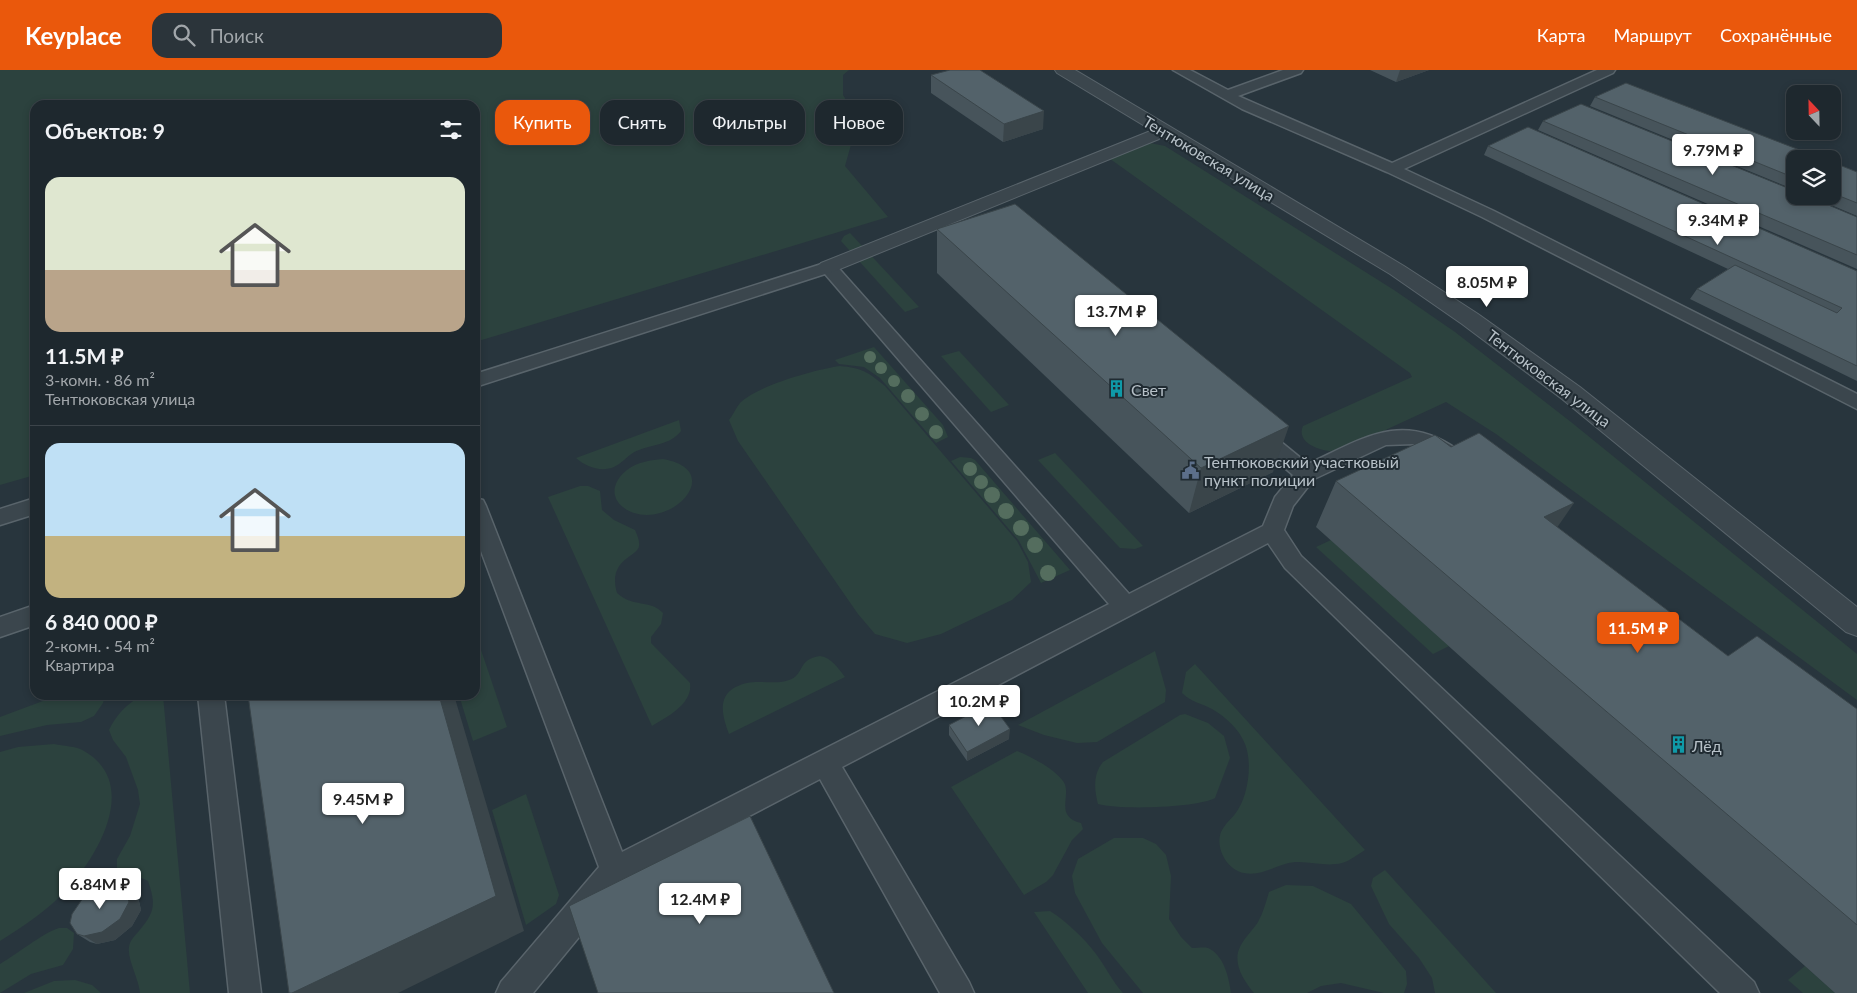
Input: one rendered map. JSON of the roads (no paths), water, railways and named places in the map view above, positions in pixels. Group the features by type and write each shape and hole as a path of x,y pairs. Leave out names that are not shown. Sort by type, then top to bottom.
{"street":[{"name":"Тентюковская улица","path":"1063,70 1397,270 1470,319 1571,393 1857,624"},
{"path":"828,267 1153,135"}],"lane":[{"path":"1180,70 1247,106 1392,169 1488,214 1857,402"},
{"path":"1227,95 1296,70"},
{"path":"1392,169 1608,70"},
{"path":"480,379 828,267 1126,607"},
{"path":"1245,423 1306,474"},
{"path":"512,993 615,871 1272,531 1283,504 1306,474 1383,438 1417,437 1444,450 1468,468"},
{"path":"0,517 30,508"},
{"path":"480,519 615,871"},
{"path":"1272,531 1300,569 1743,993"},
{"path":"0,627 30,617"},
{"path":"212,700 245,993"},
{"path":"826,763 958,993"}],"place":[{"name":"Свет","path":"1117,389"},
{"name":"Тентюковский участковый пункт полиции","path":"1190,470"},
{"name":"Лёд","path":"1678,745"}]}
